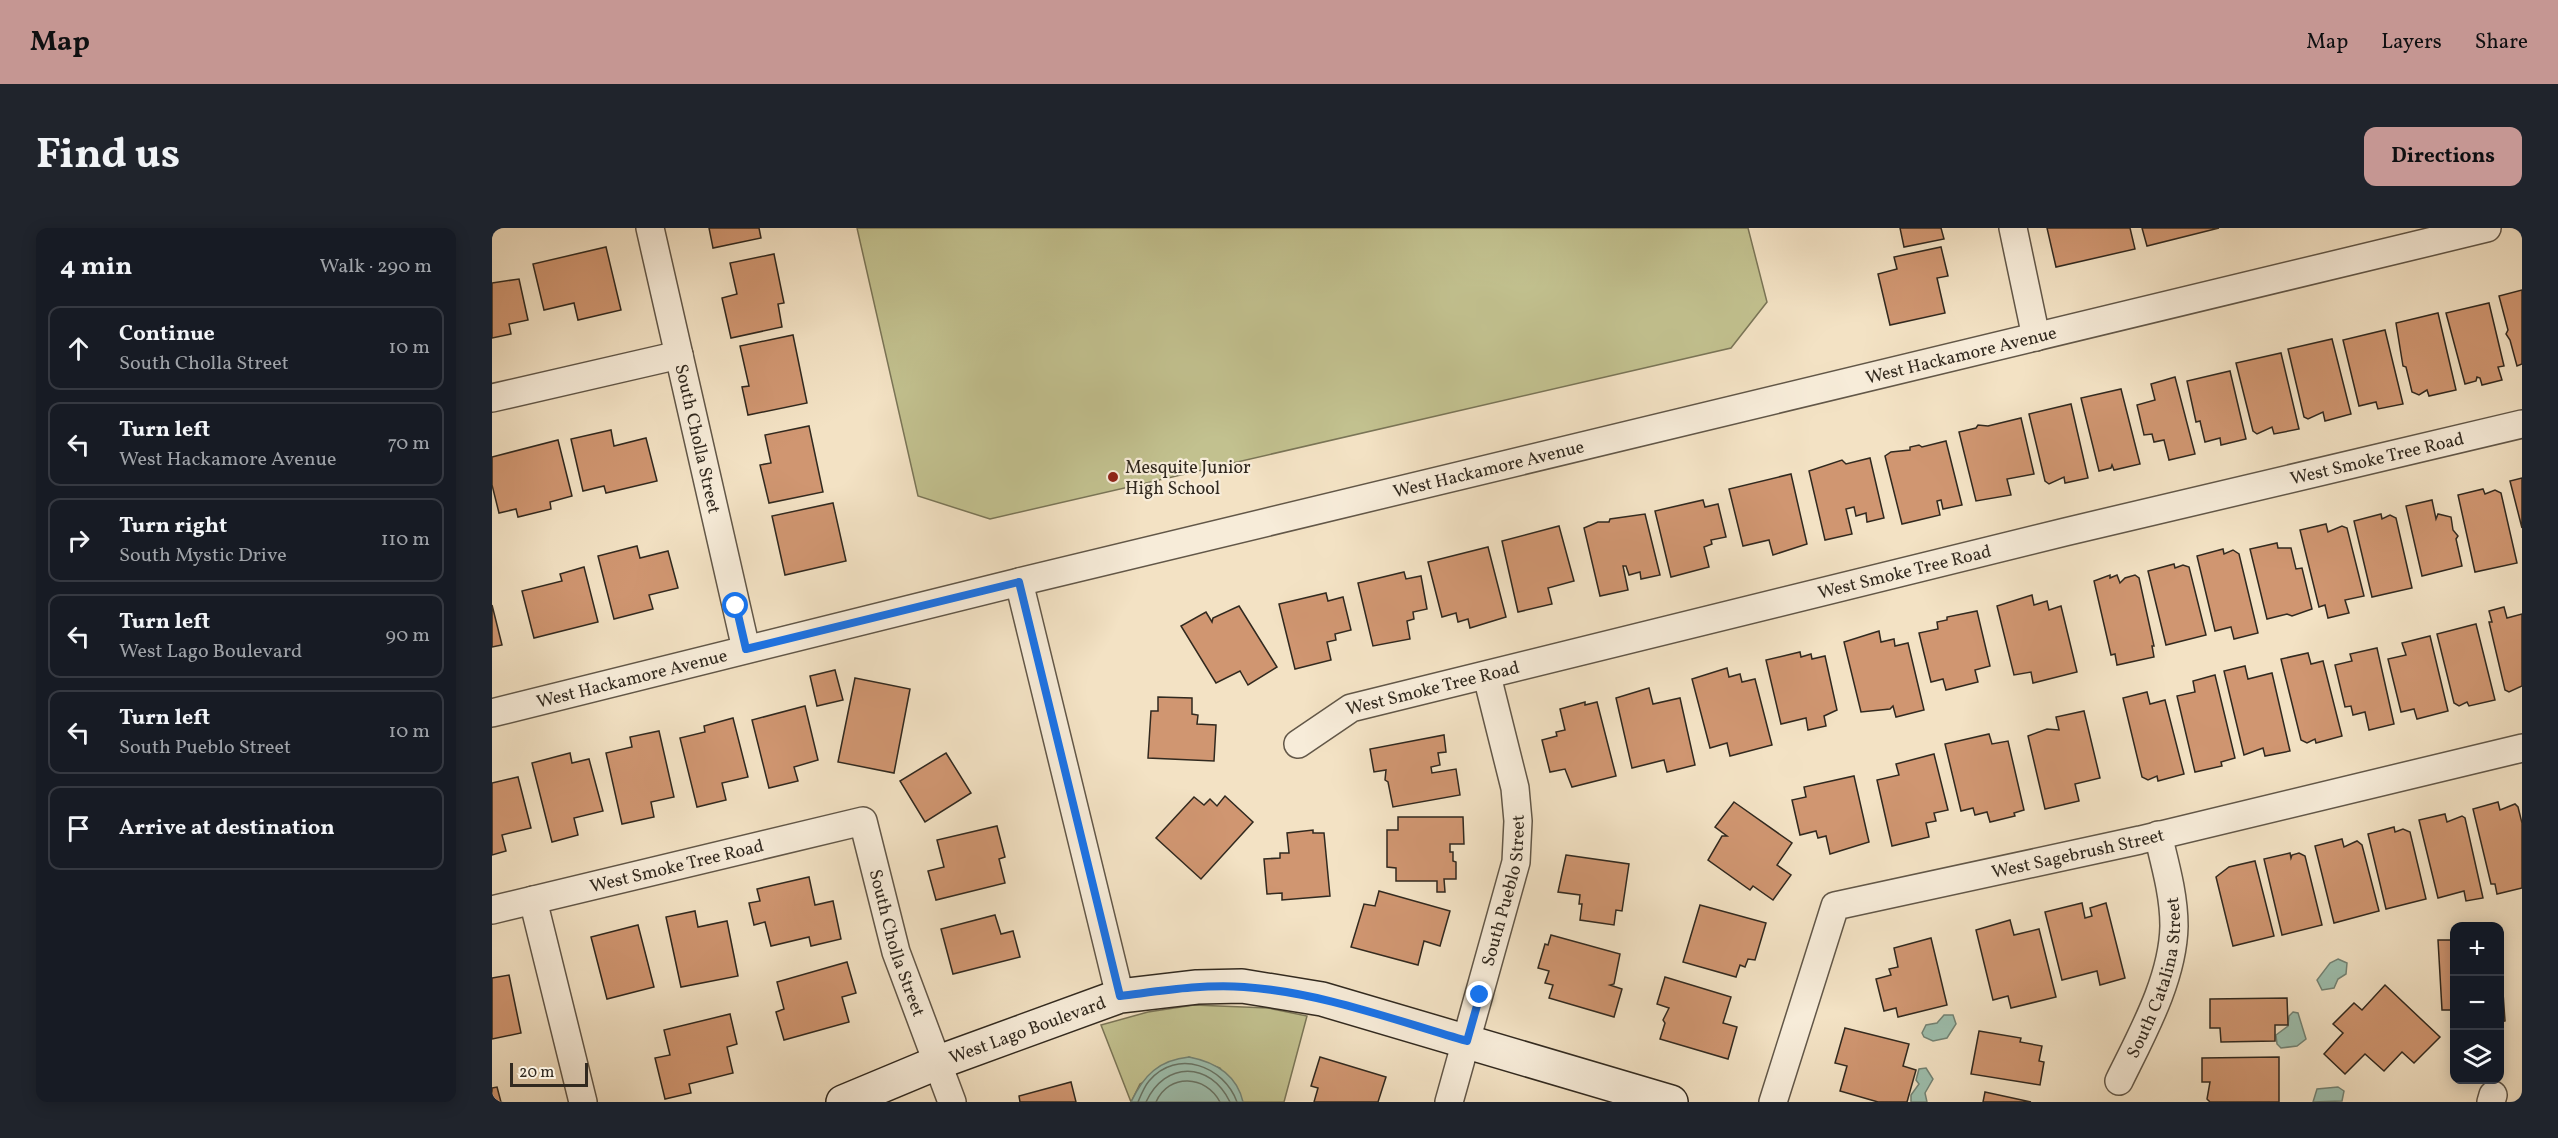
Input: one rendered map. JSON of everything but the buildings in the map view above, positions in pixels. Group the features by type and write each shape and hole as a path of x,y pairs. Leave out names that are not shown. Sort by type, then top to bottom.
{"street":[{"name":"South Cholla Street","path":"650,228 746,649"},
{"path":"2013,228 2036,337"},
{"name":"West Hackamore Avenue","path":"492,713 1019,582 2487,228"},
{"path":"492,398 679,355"},
{"name":"West Smoke Tree Road","path":"1298,744 1351,708 2065,532 2522,424"},
{"path":"1019,582 1120,996"},
{"name":"South Pueblo Street","path":"1449,1102 1516,862 1518,821 1515,788 1487,676"},
{"name":"West Sagebrush Street","path":"1773,1102 1835,906 2158,835 2522,748"},
{"name":"South Cholla Street","path":"863,821 896,952 911,999 939,1062"},
{"name":"West Smoke Tree Road","path":"492,910 863,821"},
{"name":"South Catalina Street","path":"2119,1081 2144,1028 2171,954 2174,925 2170,886 2158,835"},
{"path":"532,900 583,1102"},
{"name":"West Lago Boulevard","path":"843,1102 939,1062 1120,996 1197,987 1270,989 1322,999 1671,1102"},
{"path":"939,1062 952,1102"}],"shaded area":[{"name":"Mesquite Junior High School","path":"857,228 1748,228 1767,302 1731,348 990,519 918,496"},
{"path":"1194,1005 1268,1008 1307,1016 1284,1102 1243,1102 1220,1068 1189,1057 1140,1084 1131,1102 1101,1025 1148,1012"}],"water":[{"path":"2338,959 2347,963 2346,974 2338,979 2334,988 2322,990 2317,980 2330,963"},
{"path":"2293,1012 2298,1013 2306,1039 2297,1046 2281,1048 2277,1044 2276,1035 2288,1026 2289,1016"},
{"path":"1944,1015 1953,1015 1956,1024 1947,1038 1933,1041 1924,1037 1922,1033 1926,1025 1937,1023"},
{"path":"1189,1057 1208,1062 1224,1071 1236,1084 1243,1102 1131,1102 1141,1084 1154,1070 1169,1062"},
{"path":"1926,1068 1933,1079 1925,1093 1927,1102 1911,1102 1911,1095 1919,1084 1916,1080 1919,1069"},
{"path":"2338,1087 2344,1091 2342,1101 2313,1102 2317,1089"}],"place":[{"name":"Mesquite Junior High School","path":"1113,477"}],"route":[{"path":"736,606 746,649 1019,582 1120,996 1197,987 1242,986 1270,989 1322,999 1467,1041 1480,995"}]}
